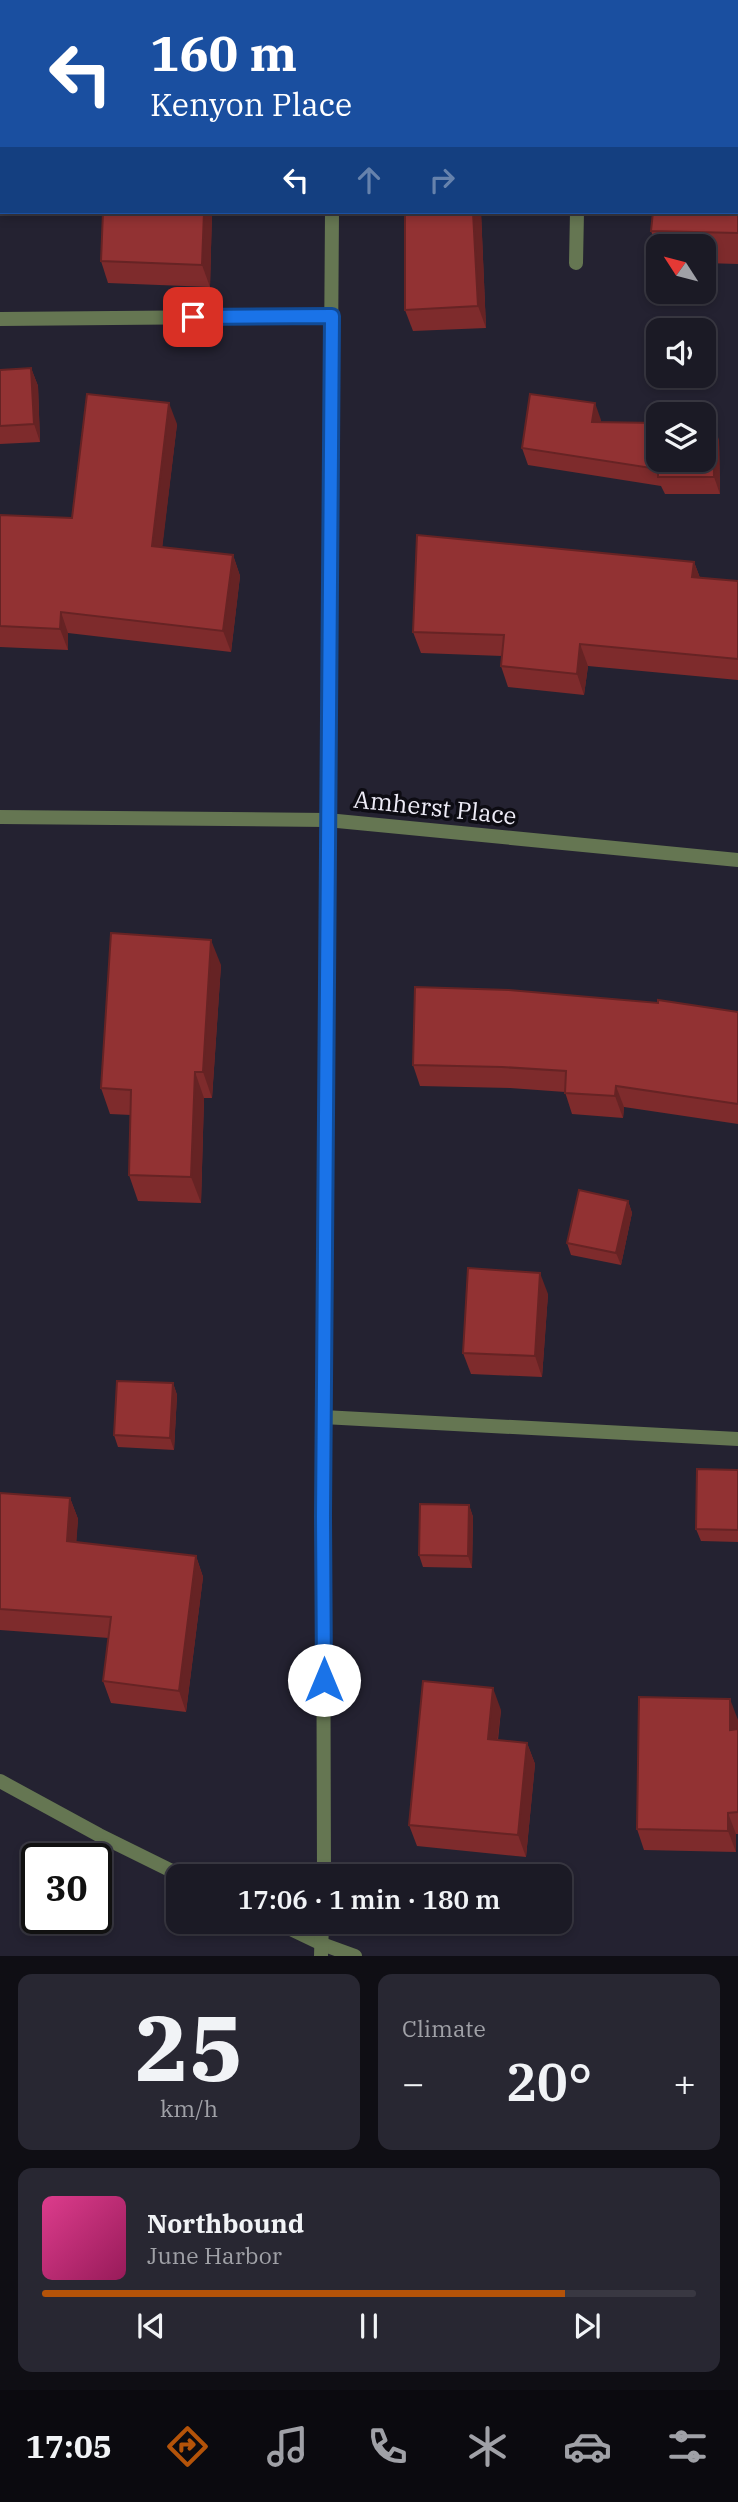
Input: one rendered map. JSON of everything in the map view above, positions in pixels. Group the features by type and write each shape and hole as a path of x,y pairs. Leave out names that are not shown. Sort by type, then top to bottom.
{"street":[{"path":"324,1864 323,1417 332,214"},
{"path":"576,263 577,214"},
{"path":"0,319 332,316"},
{"name":"Amherst Place","path":"0,817 327,820 738,860"},
{"path":"323,1417 738,1438"},
{"path":"0,1781 166,1868"},
{"path":"295,1934 321,1950 355,1956"}],"building":[{"path":"103,214 204,214 202,265 101,261"},
{"path":"405,214 473,214 478,306 405,310"},
{"path":"653,214 738,214 738,233 651,231"},
{"path":"31,368 34,424 0,426 0,370"},
{"path":"87,394 169,403 152,546 233,555 223,631 61,612 60,629 0,626 0,515 72,518"},
{"path":"530,394 595,403 592,422 646,423 646,467 522,448"},
{"path":"658,472 714,472 714,477 658,477"},
{"path":"417,535 694,562 692,577 738,581 738,659 580,644 577,674 501,666 504,635 413,632"},
{"path":"111,933 211,940 203,1072 195,1072 191,1177 129,1175 131,1090 101,1088"},
{"path":"415,987 509,990 658,1003 658,1000 738,1012 738,1104 616,1086 615,1096 565,1093 566,1071 413,1065"},
{"path":"579,1190 628,1201 616,1253 567,1243"},
{"path":"468,1268 540,1273 535,1356 463,1353"},
{"path":"117,1381 173,1383 170,1438 114,1435"},
{"path":"697,1469 738,1470 738,1530 696,1529"},
{"path":"0,1493 70,1498 67,1541 196,1556 179,1691 103,1681 111,1617 0,1609"},
{"path":"420,1504 469,1505 468,1556 419,1555"},
{"path":"423,1681 493,1688 488,1739 527,1743 518,1835 409,1825"},
{"path":"639,1697 730,1699 730,1730 738,1729 738,1812 728,1813 728,1831 637,1829"}],"route":[{"path":"193,317 332,316 324,1680"}]}
